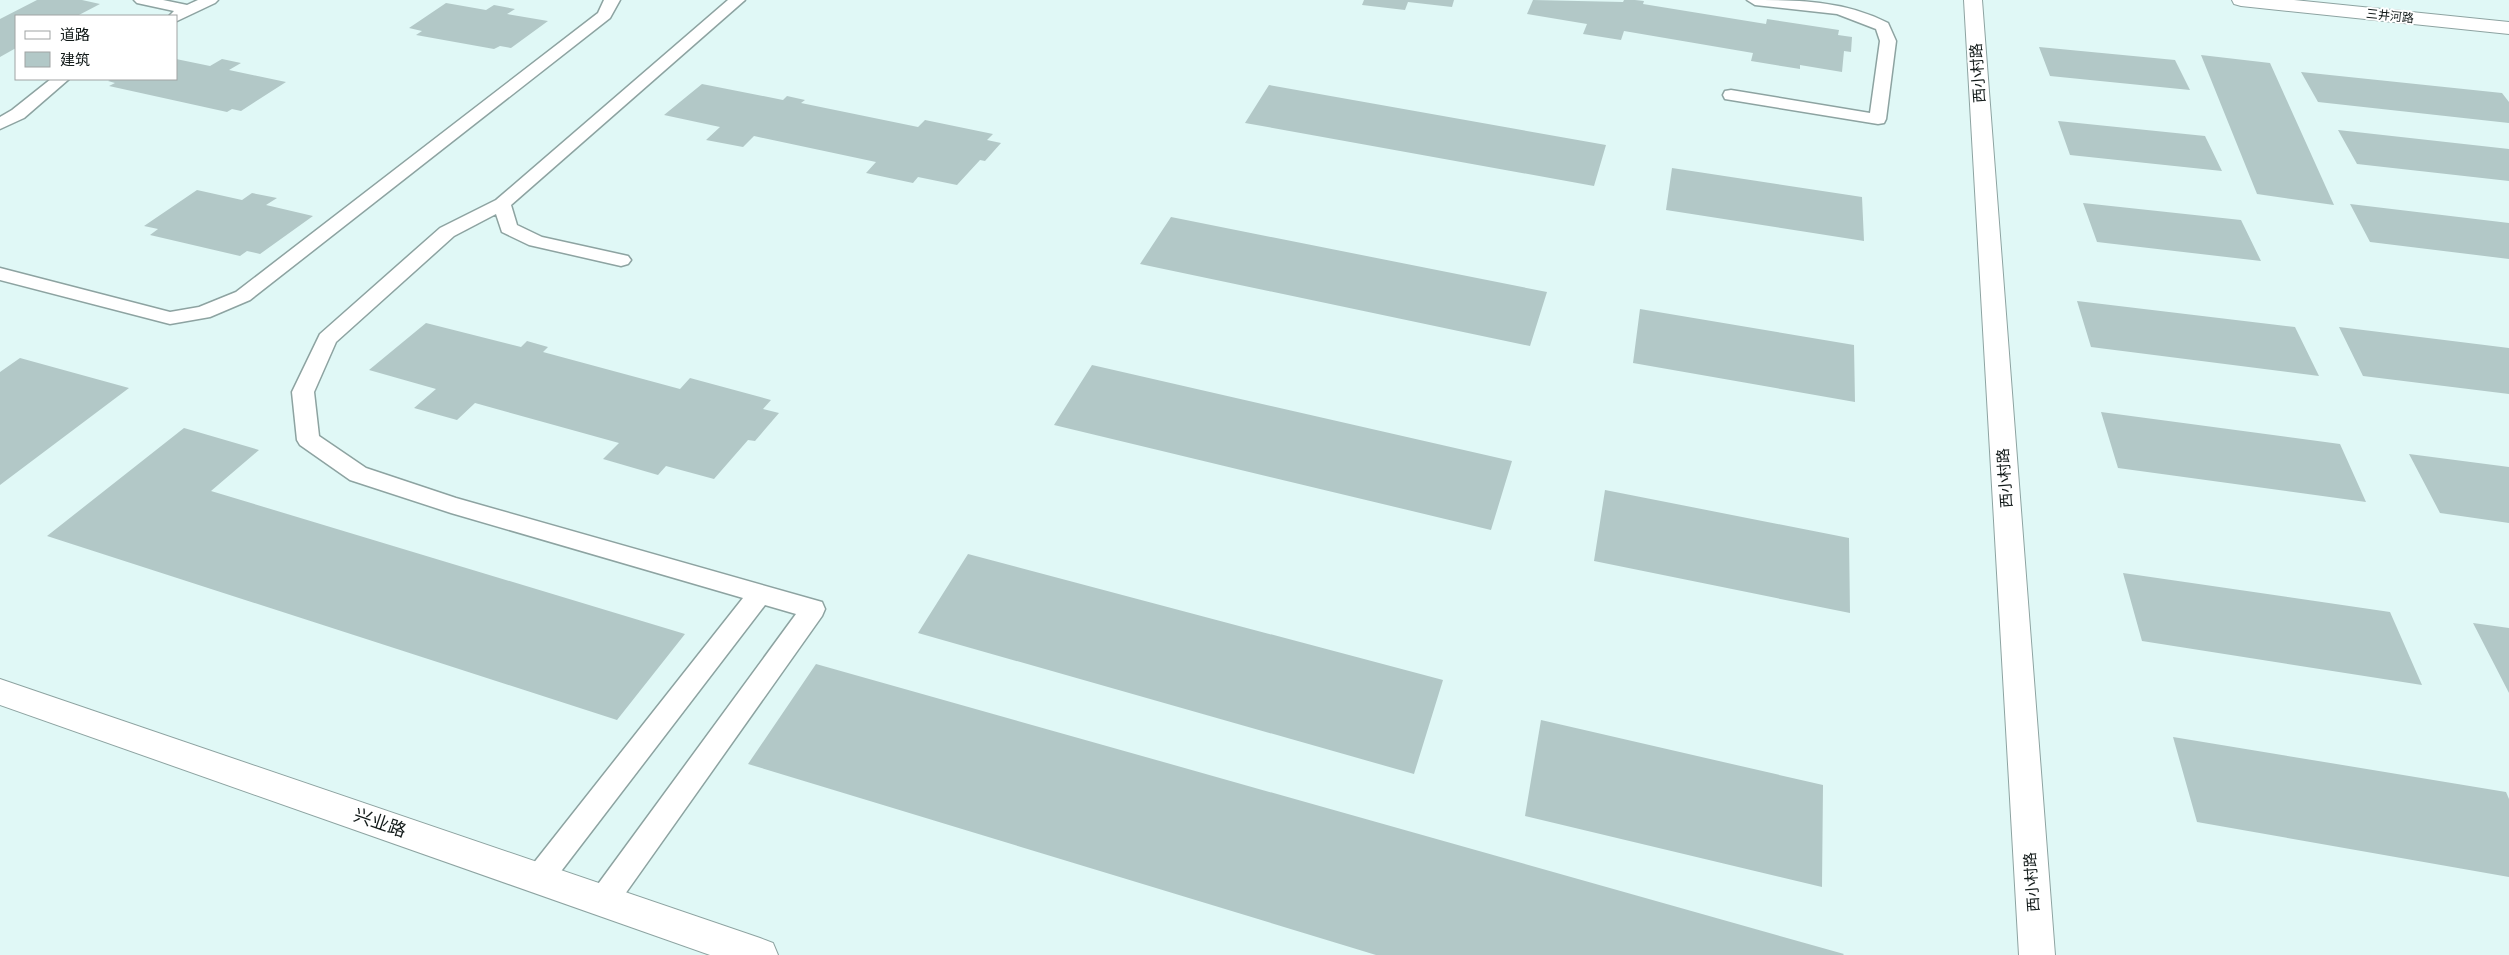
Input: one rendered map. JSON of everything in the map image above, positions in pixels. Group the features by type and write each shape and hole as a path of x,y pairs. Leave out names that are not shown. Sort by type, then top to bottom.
{"street":[{"name":"西小村路","path":"1973,0 2037,955"},
{"name":"三井河路","path":"2241,0 2509,28"},
{"name":"兴业路","path":"0,692 760,955"}],"lane":[{"path":"142,0 183,13 210,0"},
{"path":"0,274 170,318 203,313 243,296 605,15 612,0"},
{"path":"603,901 813,609 451,505 358,474 308,440 303,392 327,339 447,232 502,204 737,0"},
{"path":"1731,95 1878,119 1888,41 1883,26 1869,17 1827,6 1754,0"},
{"path":"0,124 18,114 59,80"},
{"path":"502,204 509,228 536,241 621,260"},
{"path":"539,878 760,594"}],"building":[{"path":"37,0 82,0 100,4 79,15 15,15 15,49 0,57 0,19"},
{"path":"1364,0 1454,0 1452,7 1408,2 1405,10 1362,5"},
{"path":"1533,0 1623,2 1624,0 1635,0 1644,1 1643,4 1766,24 1767,19 1839,30 1838,35 1852,37 1851,52 1844,51 1842,72 1800,65 1800,69 1751,61 1753,53 1624,31 1621,40 1583,34 1587,24 1527,14"},
{"path":"446,3 486,10 494,5 515,9 507,14 548,21 511,48 500,46 494,49 416,35 422,31 409,28"},
{"path":"2039,47 2175,60 2190,90 2050,76"},
{"path":"2201,55 2270,63 2334,205 2257,194"},
{"path":"178,59 210,66 222,59 241,63 229,70 286,82 241,111 232,109 227,112 109,86 115,83 108,81 178,80"},
{"path":"2301,72 2502,93 2509,102 2509,123 2318,102"},
{"path":"702,84 783,100 787,96 805,100 801,103 918,127 925,120 993,134 987,140 1001,143 985,161 980,160 957,185 918,177 913,183 866,173 876,162 754,136 743,147 706,140 720,127 664,115"},
{"path":"1269,85 1606,145 1594,186 1245,123"},
{"path":"2058,121 2205,136 2222,171 2070,155"},
{"path":"2338,130 2509,149 2509,181 2357,164"},
{"path":"1672,168 1862,197 1864,241 1666,210"},
{"path":"197,190 242,200 252,193 277,198 266,205 313,216 260,254 247,251 240,256 150,235 158,229 144,226"},
{"path":"2083,203 2241,220 2261,261 2097,242"},
{"path":"2350,204 2509,223 2509,259 2370,242"},
{"path":"1171,217 1547,292 1530,346 1140,264"},
{"path":"2077,301 2295,327 2319,376 2091,347"},
{"path":"1640,309 1854,345 1855,402 1633,363"},
{"path":"426,323 521,347 527,341 548,347 543,352 680,389 690,378 771,400 763,409 779,413 755,441 748,440 714,479 666,466 658,475 603,459 619,443 475,403 457,420 414,408 436,389 369,370"},
{"path":"2339,327 2509,348 2509,394 2363,376"},
{"path":"20,358 129,388 0,485 0,372"},
{"path":"1092,365 1512,461 1491,530 1054,425"},
{"path":"2101,412 2340,444 2366,502 2118,468"},
{"path":"184,428 259,450 211,491 685,634 617,720 47,536"},
{"path":"2409,454 2509,467 2509,523 2440,513"},
{"path":"1605,490 1849,538 1850,613 1594,561"},
{"path":"968,554 1443,680 1414,774 918,633"},
{"path":"2123,573 2390,612 2422,685 2142,641"},
{"path":"2473,623 2509,628 2509,693"},
{"path":"816,664 1844,954 1376,955 748,764"},
{"path":"1541,720 1823,785 1822,887 1525,816"},
{"path":"2173,737 2506,792 2509,799 2509,877 2197,822"}]}
